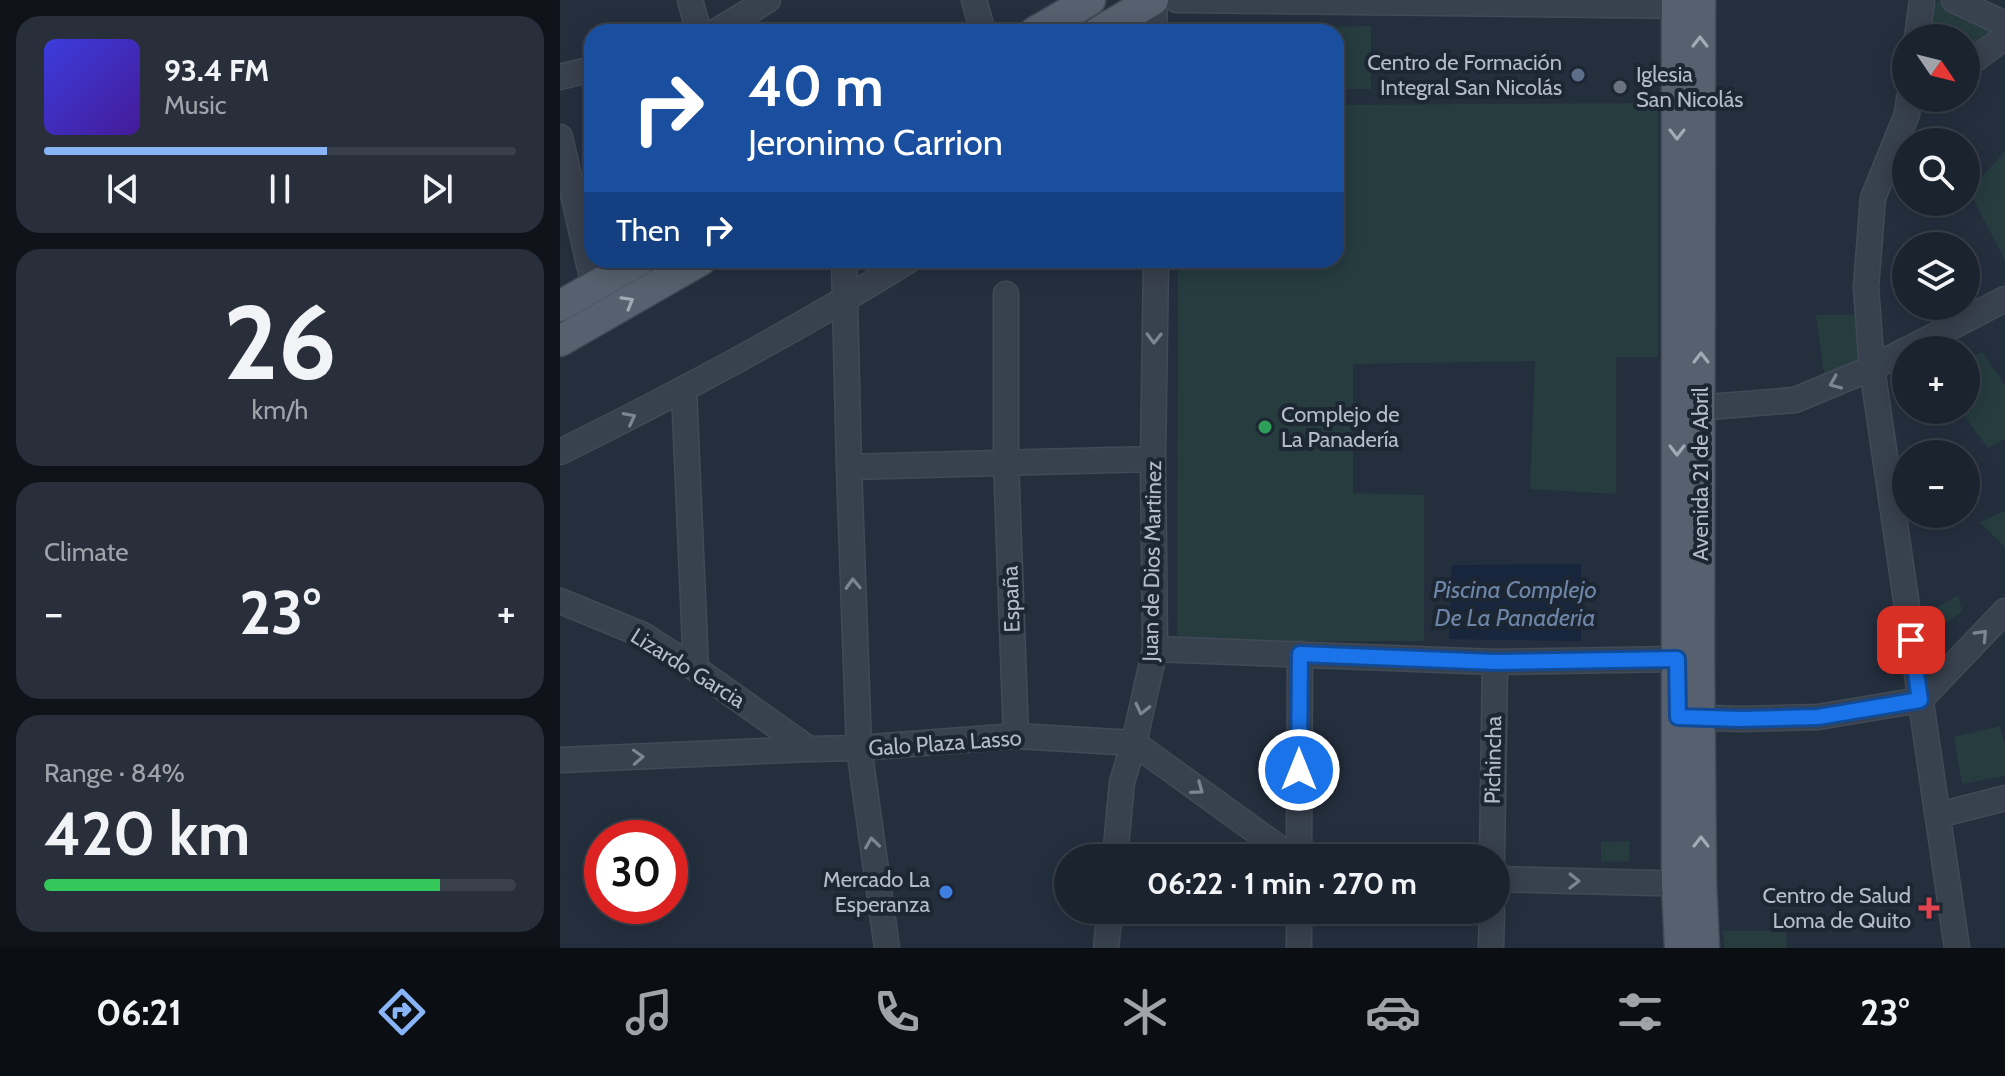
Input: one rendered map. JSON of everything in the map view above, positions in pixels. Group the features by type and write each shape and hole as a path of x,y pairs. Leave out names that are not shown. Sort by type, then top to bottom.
{"main road":[{"path":"1049,24 1090,0"},
{"path":"1112,24 1153,0"},
{"name":"Avenida 21 de Abril","path":"1680,948 1689,883 1689,3"},
{"path":"560,306 626,268"},
{"path":"560,341 687,268"},
{"name":"Avenida 21 de Abril","path":"1689,409 1677,659 1690,718"},
{"name":"Avenida 21 de Abril","path":"1689,883 1704,948"}],"street":[{"path":"690,0 697,24"},
{"path":"728,24 768,0"},
{"path":"974,0 981,24"},
{"path":"1153,0 1154,24"},
{"path":"1177,0 1689,3"},
{"path":"1919,24 1922,0"},
{"path":"1954,0 2005,24"},
{"path":"1980,56 2005,37"},
{"path":"560,77 584,71"},
{"path":"1906,112 1873,198 1866,287 1872,368 1957,948"},
{"path":"560,137 584,242"},
{"path":"590,268 594,286"},
{"path":"844,268 859,748 887,948"},
{"path":"560,452 684,390 896,268"},
{"name":"Juan de Dios Martinez","path":"1116,844 1122,782 1155,649 1153,459 1156,268"},
{"name":"España","path":"1006,294 1006,462 1016,736"},
{"path":"1933,336 2005,299"},
{"path":"1689,409 1795,400 1892,357"},
{"path":"684,390 696,669"},
{"path":"849,467 1153,459"},
{"name":"Lizardo Garcia","path":"560,601 643,635 809,749"},
{"path":"1690,718 1818,717 1920,700 2005,611"},
{"path":"1155,649 1495,662 1677,659"},
{"path":"1296,844 1300,654"},
{"name":"Pichincha","path":"1492,844 1495,662"},
{"name":"Galo Plaza Lasso","path":"560,760 859,748 1016,736 1134,743"},
{"path":"1134,743 1276,844"},
{"path":"1939,815 2005,798"},
{"path":"1510,879 1689,883"},
{"path":"1106,948 1109,924"},
{"path":"1299,924 1299,948"},
{"path":"1491,948 1492,924"}],"green space":[{"path":"1940,0 1997,32 1980,46 1980,24 1932,24 1934,4"},
{"path":"1344,26 1371,26 1371,89 1344,89"},
{"name":"Complejo de La Panadería","path":"1658,103 1658,357 1616,357 1616,494 1530,489 1535,361 1353,364 1353,493 1424,495 1424,641 1177,642 1178,268 1344,268 1344,105"},
{"path":"2005,151 2005,260 1980,212 1980,179"},
{"path":"1816,315 1855,315 1863,362 1825,380"},
{"path":"1980,353 2005,385 2005,439 1988,448 1970,424 1980,424"},
{"path":"2005,511 2005,547 1980,522"},
{"path":"1958,595 1962,611 1935,631 1931,611"},
{"path":"2000,726 2005,746 2005,776 1962,784 1954,737"},
{"path":"1630,841 1629,861 1601,862 1601,842"},
{"path":"1723,931 1786,931 1787,948 1724,948"}],"water":[{"name":"Piscina Complejo De La Panaderia","path":"1581,564 1581,641 1449,639 1452,565"}],"place":[{"name":"Centro de Formación Integral San Nicolás","path":"1578,75"},
{"name":"Iglesia San Nicolás","path":"1620,87"},
{"name":"Complejo de La Panadería","path":"1265,427"},
{"name":"Mercado La Esperanza","path":"946,892"},
{"name":"Centro de Salud Loma de Quito","path":"1929,908"}],"route":[{"path":"1299,770 1300,654 1495,662 1677,659 1678,717 1741,719 1818,717 1920,700 1911,640"}]}
